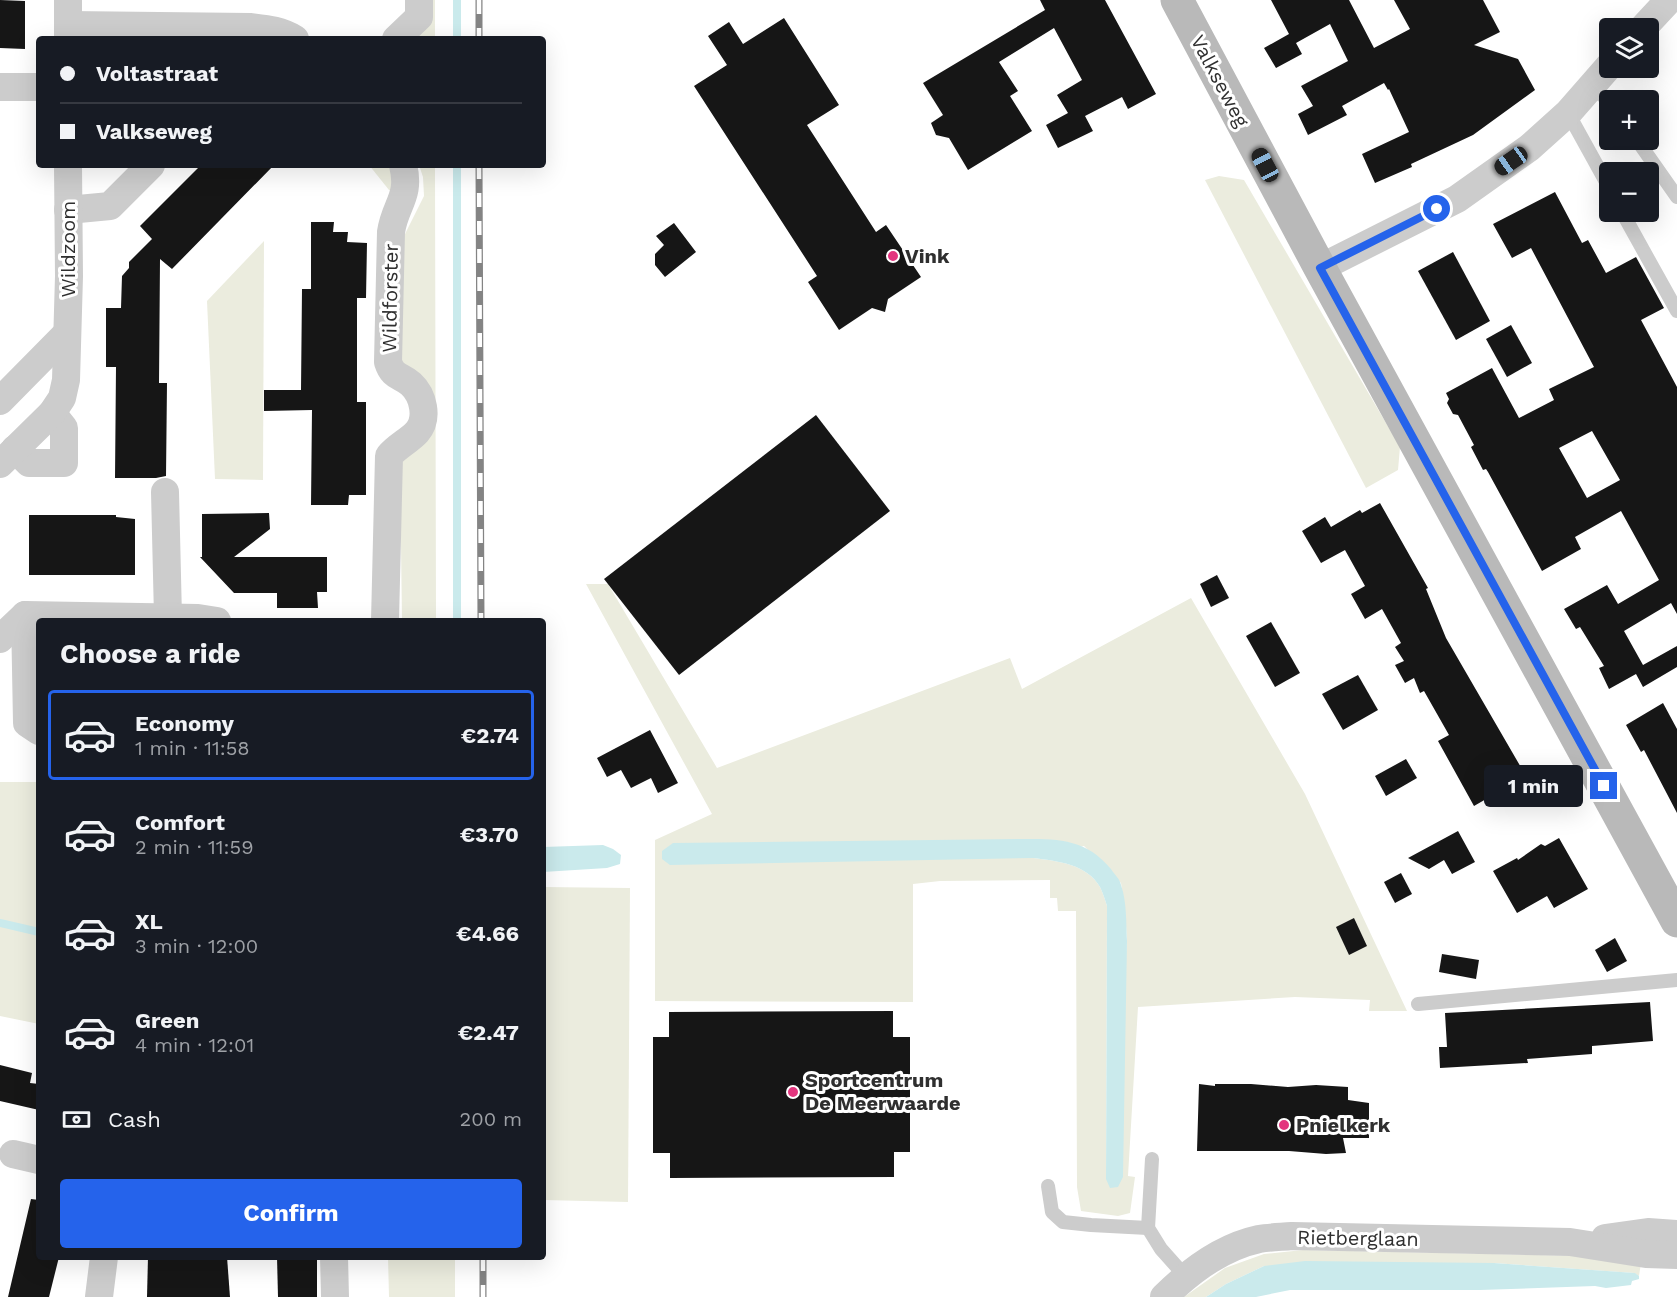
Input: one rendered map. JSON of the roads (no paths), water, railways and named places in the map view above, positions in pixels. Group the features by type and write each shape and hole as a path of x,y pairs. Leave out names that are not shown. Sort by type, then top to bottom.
{"street":[{"path":"399,36 418,17 419,0"},
{"name":"Valkseweg","path":"1177,0 1320,268 1677,921"},
{"path":"1653,18 1670,0"},
{"path":"68,21 250,27 273,29 290,36"},
{"path":"0,87 36,87"},
{"path":"1320,268 1457,199 1529,148 1568,113 1599,95"},
{"name":"Wildzoom","path":"52,413 64,428 64,463 29,463 8,457 52,413 62,398 66,380 68,168"},
{"path":"68,210 110,206 148,168"},
{"name":"Wildforster","path":"385,618 389,456 395,448 417,432 422,423 424,411 421,398 411,384 392,372 388,362 391,232 392,222 406,186 403,168"},
{"path":"0,400 67,333"},
{"path":"165,492 168,617"},
{"path":"25,615 27,723 36,729"},
{"path":"0,639 25,615 198,618"},
{"name":"Rietberglaan","path":"1570,1242 1648,1233 1677,1234"},
{"name":"Rietberglaan","path":"1164,1297 1185,1276 1221,1253 1259,1239 1292,1236 1570,1242 1646,1254 1677,1255"},
{"path":"99,1297 105,1260"},
{"path":"334,1260 335,1297"}],"lane":[{"path":"1568,113 1599,169"},
{"path":"1644,150 1677,197"},
{"path":"1628,222 1677,311"},
{"path":"1418,1004 1677,980"},
{"path":"1152,1159 1148,1228 1161,1249 1185,1276"},
{"path":"1048,1186 1052,1212 1063,1221 1091,1226 1148,1228"}],"water":[{"path":"1026,839 1073,843 1093,852 1111,869 1123,892 1127,941 1123,1177 1118,1187 1110,1188 1106,1179 1107,906 1100,887 1087,873 1071,865 1033,858 670,865 662,859 662,851 673,843"},
{"path":"603,845 621,855 620,864 607,868 546,872 546,847"},
{"path":"1305,1261 1494,1263 1635,1273 1639,1279 1632,1281 1631,1285 1606,1288 1595,1286 1480,1290 1290,1290 1256,1297 1206,1297 1226,1284 1264,1266"}],"waterway":[{"path":"457,0 457,36"},
{"path":"457,168 457,618"},
{"path":"0,923 36,931"}],"railway":[{"path":"479,0 479,36"},
{"path":"479,168 481,618"},
{"path":"483,1260 483,1297"}],"place":[{"name":"Vink","path":"893,256"},
{"name":"Sportcentrum De Meerwaarde","path":"793,1092"},
{"name":"Pnielkerk","path":"1284,1125"}]}
